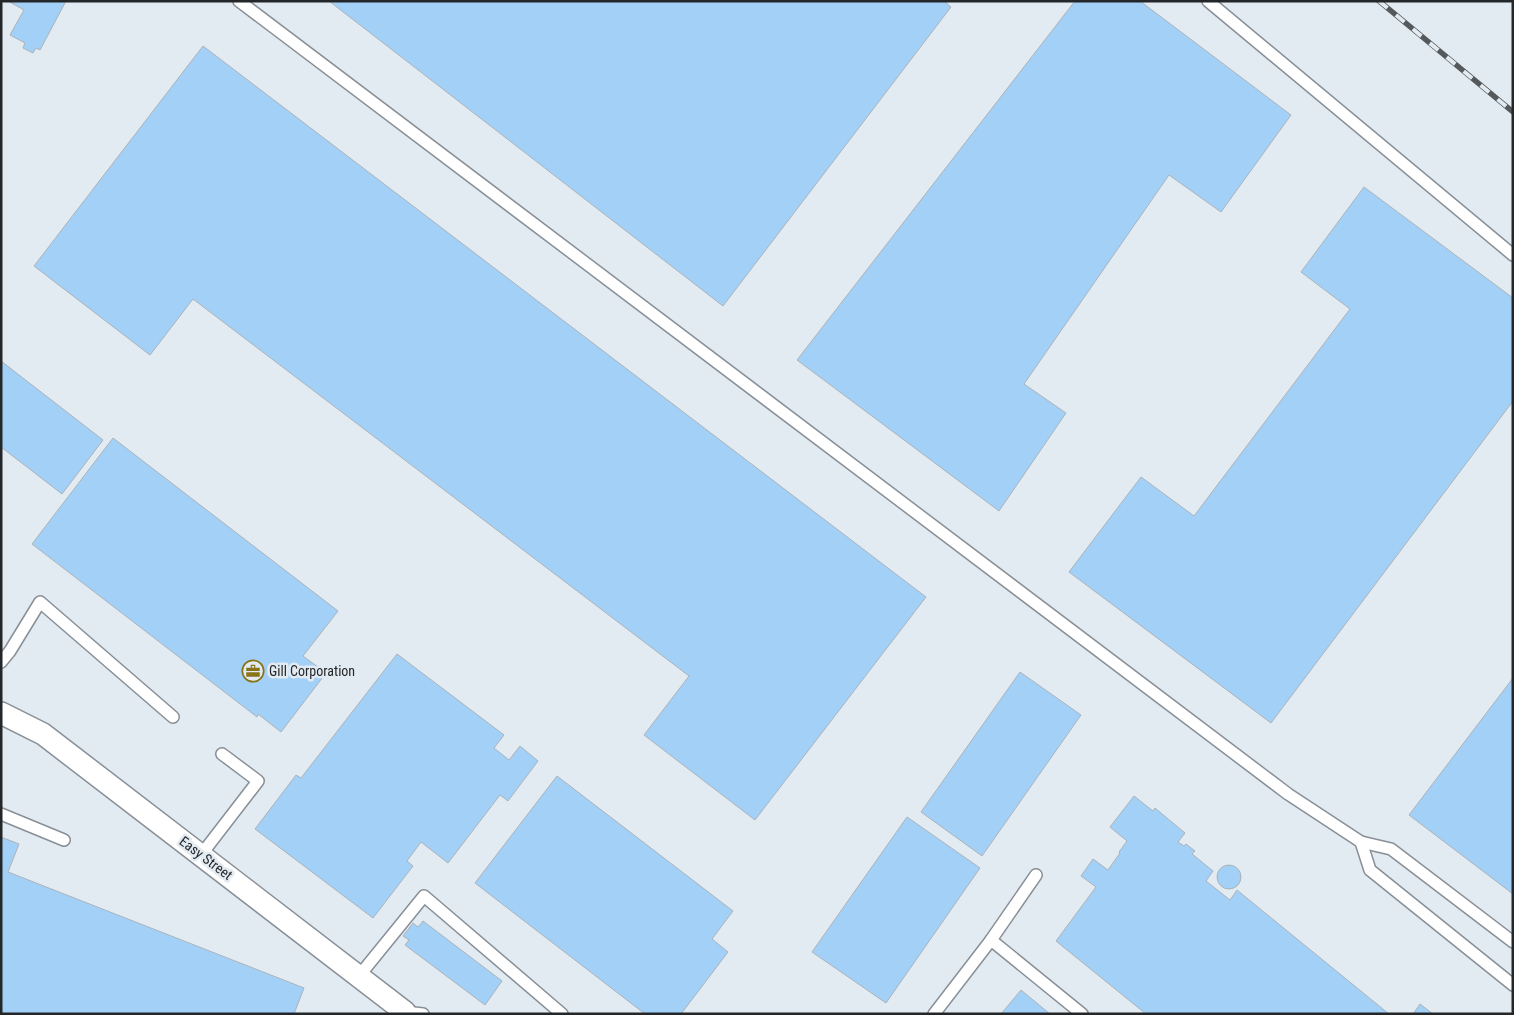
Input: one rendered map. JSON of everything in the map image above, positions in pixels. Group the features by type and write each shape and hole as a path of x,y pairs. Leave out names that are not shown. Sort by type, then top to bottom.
{"street":[{"name":"Easy Street","path":"1,713 43,734 359,976 411,1013"}],"lane":[{"path":"239,1 1288,794 1361,842 1391,849 1513,942"},
{"path":"1208,1 1513,255"},
{"path":"1,662 10,651 40,602 173,717"},
{"path":"202,855 258,781 222,754"},
{"path":"1,814 64,840"},
{"path":"1361,842 1370,870 1513,985"},
{"path":"934,1014 992,940 1036,874"},
{"path":"359,976 424,896 562,1014"},
{"path":"992,940 1082,1014"}],"building":[{"path":"8,1 66,1 40,50 36,48 33,53 23,48 25,43 10,35 24,10"},
{"path":"329,1 944,1 951,7 723,306"},
{"path":"1075,1 1140,1 1291,115 1221,212 1169,175 1024,384 1066,413 999,511 797,360"},
{"path":"203,46 926,597 755,820 644,735 689,676 193,299 150,355 34,266"},
{"path":"1364,187 1513,298 1513,401 1271,723 1069,572 1141,477 1194,516 1350,309 1301,272"},
{"path":"1,361 103,440 62,494 1,447"},
{"path":"113,438 338,611 303,656 326,673 281,732 258,714 257,717 32,544"},
{"path":"397,654 504,735 494,748 509,760 520,746 538,761 508,801 500,795 448,863 421,842 407,861 413,866 373,918 255,829 296,775 301,778"},
{"path":"1020,672 1081,715 982,856 921,812"},
{"path":"1513,678 1513,894 1409,815"},
{"path":"557,776 733,911 712,939 728,952 681,1014 645,1014 475,883"},
{"path":"1134,796 1153,811 1155,808 1185,833 1178,842 1184,846 1186,844 1195,851 1192,854 1213,871 1206,881 1230,900 1237,890 1389,1014 1146,1014 1056,941 1096,887 1081,876 1093,859 1108,870 1127,841 1110,827"},
{"path":"907,817 980,868 886,1003 812,952"},
{"path":"1,837 19,844 8,872 304,988 294,1014 1,1014"},
{"path":"1229,865 1238,868 1241,877 1238,886 1229,889 1220,886 1217,877 1220,868"},
{"path":"423,921 502,981 485,1005 405,945 409,940 403,936 413,923 418,927"},
{"path":"1021,990 1050,1014 1001,1014"},
{"path":"1420,1004 1433,1014 1413,1014"}],"railway":[{"path":"1379,1 1513,112"}],"place":[{"name":"Gill Corporation","path":"253,671"}]}
